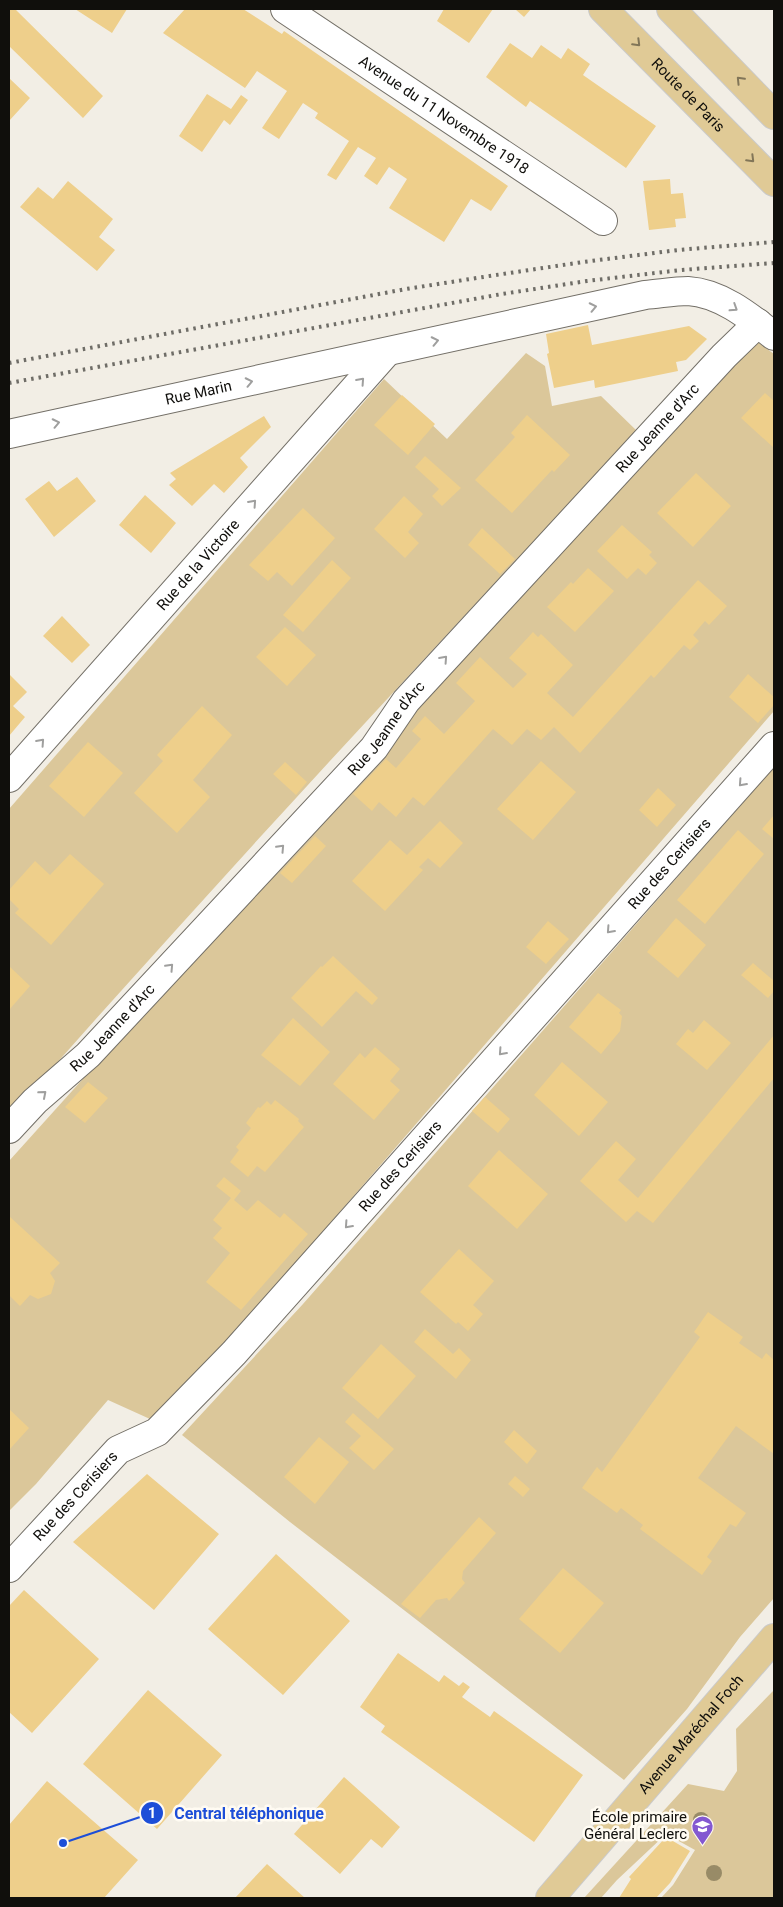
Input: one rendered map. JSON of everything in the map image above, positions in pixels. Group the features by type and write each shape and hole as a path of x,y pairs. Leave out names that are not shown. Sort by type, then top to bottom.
{"main road":[{"name":"Route de Paris","path":"603,9 774,182"},
{"path":"671,9 774,115"},
{"name":"Avenue Maréchal Foch","path":"550,1898 774,1638"}],"street":[{"name":"Avenue du 11 Novembre 1918","path":"285,9 603,221"},
{"name":"Rue Marin","path":"9,434 645,296 688,291 714,296 766,330"},
{"name":"Rue Jeanne d'Arc","path":"9,1129 35,1101 88,1055 374,748 406,701 724,356 766,330"},
{"name":"Rue de la Victoire","path":"9,778 387,352"},
{"name":"Rue des Cerisiers","path":"9,1568 118,1450 157,1432 234,1352 774,746"}],"shaded area":[{"path":"751,337 774,354 774,711 169,1409 150,1419 108,1400 36,1484 9,1511 9,1161"},
{"path":"526,353 545,366 552,406 601,396 637,431 320,771 9,1117 9,809 384,379 447,439"},
{"path":"774,767 774,1598 740,1637 687,1709 624,1780 290,1522 182,1435 303,1304"},
{"name":"École primaire Général Leclerc","path":"774,1690 774,1898 661,1898 673,1885 695,1850 666,1834 617,1880 601,1898 584,1898 688,1784 724,1791 737,1771 736,1729"}],"building":[{"path":"9,9 15,9 103,96 83,118 9,46"},
{"path":"75,9 127,9 112,33"},
{"path":"185,9 243,9 282,34 284,31 508,186 491,211 471,199 444,242 389,208 407,179 389,167 377,185 364,176 376,158 358,147 336,180 327,175 349,141 315,118 318,113 303,103 279,139 262,128 287,91 257,71 245,88 163,33"},
{"path":"444,9 493,9 469,43 437,21"},
{"path":"515,9 531,9 524,17"},
{"path":"510,43 532,58 541,45 561,59 568,48 590,64 583,75 656,126 626,168 530,101 526,107 486,77"},
{"path":"9,78 30,98 9,121"},
{"path":"207,94 231,109 241,95 248,100 230,125 224,120 202,152 179,136"},
{"path":"670,179 671,194 683,193 686,218 675,219 676,227 649,230 643,181"},
{"path":"68,181 113,219 99,237 115,250 97,271 20,207 38,187 53,199"},
{"path":"588,325 592,345 689,326 707,339 686,360 676,362 678,371 595,388 594,380 554,388 547,354 549,353 546,334"},
{"path":"765,393 774,401 774,448 741,418"},
{"path":"402,395 435,424 408,455 374,425"},
{"path":"527,415 570,455 554,472 552,470 512,513 475,480 515,437 511,433"},
{"path":"264,416 271,427 240,458 248,467 224,493 214,484 192,506 169,485 176,479 170,473"},
{"path":"425,456 461,488 442,506 432,496 439,489 415,467"},
{"path":"696,473 731,506 693,547 657,513"},
{"path":"77,477 96,501 54,537 25,499 49,481 57,491"},
{"path":"145,495 176,523 151,553 119,525"},
{"path":"404,496 423,514 408,532 419,543 405,558 374,529"},
{"path":"303,508 335,538 292,586 277,572 268,581 249,565"},
{"path":"622,525 652,552 649,555 657,563 646,575 638,568 627,579 597,551"},
{"path":"482,528 515,559 500,574 468,545"},
{"path":"332,560 351,578 303,632 283,615"},
{"path":"588,568 614,591 575,632 547,607 571,582 573,584"},
{"path":"698,580 727,606 709,625 705,621 693,635 699,641 690,650 684,645 654,678 651,675 580,753 554,727 541,740 527,729 512,745 493,729 424,806 413,797 396,817 379,802 372,811 353,794 386,759 396,768 421,739 412,731 425,716 444,734 475,701 456,683 480,657 513,688 527,674 509,658 533,632 538,637 541,634 573,665 547,693 573,717"},
{"path":"62,616 90,645 72,663 43,636"},
{"path":"285,627 316,655 287,686 256,657"},
{"path":"9,674 27,692 13,706 25,717 9,736"},
{"path":"748,674 774,697 774,705 758,723 729,697"},
{"path":"202,706 232,735 193,780 210,797 177,833 134,793 163,761 157,755"},
{"path":"88,742 123,773 84,817 49,786"},
{"path":"541,761 576,792 533,840 497,809"},
{"path":"285,762 307,782 296,795 273,774"},
{"path":"658,788 676,805 657,827 639,810"},
{"path":"774,815 774,839 762,829"},
{"path":"440,821 463,843 440,868 428,858 419,867 423,870 385,911 352,881 390,840 407,855"},
{"path":"738,830 764,854 705,924 677,900"},
{"path":"315,836 326,846 292,883 280,873"},
{"path":"70,854 104,884 51,945 15,913 19,909 9,899 9,890 35,861 50,875"},
{"path":"676,918 706,945 678,978 647,952"},
{"path":"548,921 569,939 546,964 526,947"},
{"path":"333,956 378,998 372,1005 356,991 322,1027 291,998"},
{"path":"753,963 774,981 774,991 768,998 741,975"},
{"path":"9,966 30,986 9,1010"},
{"path":"598,993 621,1010 619,1013 622,1016 620,1031 601,1054 569,1027"},
{"path":"293,1018 330,1052 300,1086 261,1055"},
{"path":"704,1020 731,1043 707,1070 676,1044 688,1029 693,1033"},
{"path":"774,1035 774,1078 653,1223 637,1211 626,1222 580,1181 616,1141 636,1159 618,1180 638,1198"},
{"path":"375,1047 400,1069 390,1081 400,1090 374,1120 333,1084 360,1053 365,1058"},
{"path":"562,1062 608,1102 579,1136 534,1095"},
{"path":"88,1082 108,1098 85,1123 65,1107"},
{"path":"485,1097 510,1119 498,1133 472,1111"},
{"path":"275,1100 299,1119 298,1121 304,1127 265,1172 257,1166 248,1177 230,1162 239,1150 236,1147 251,1128 246,1123 258,1107 260,1108 267,1101 271,1105"},
{"path":"499,1150 548,1194 517,1229 468,1186"},
{"path":"224,1177 241,1191 234,1200 247,1211 258,1200 280,1218 284,1213 308,1234 241,1310 206,1282 230,1253 213,1238 222,1228 213,1220 231,1198 216,1186"},
{"path":"9,1216 60,1263 50,1273 55,1281 51,1294 38,1299 30,1295 20,1306 9,1295"},
{"path":"459,1249 494,1281 473,1305 483,1314 468,1331 458,1322 456,1324 420,1292"},
{"path":"708,1312 743,1337 739,1343 762,1359 766,1353 774,1360 774,1454 736,1426 698,1478 746,1513 736,1527 730,1524 707,1557 712,1561 702,1575 640,1529 643,1525 621,1508 617,1513 582,1488 597,1467 602,1472 700,1337 694,1332"},
{"path":"425,1329 453,1354 459,1348 471,1360 456,1379 414,1342"},
{"path":"381,1344 416,1376 378,1419 342,1388"},
{"path":"9,1409 29,1428 9,1450"},
{"path":"353,1413 394,1449 374,1470 349,1448 361,1436 345,1422"},
{"path":"514,1430 537,1451 527,1464 504,1442"},
{"path":"319,1437 349,1462 315,1504 284,1477"},
{"path":"147,1474 219,1534 154,1610 73,1542"},
{"path":"515,1476 530,1489 523,1497 508,1484"},
{"path":"479,1517 496,1533 463,1571 462,1579 465,1583 449,1601 447,1598 436,1600 420,1618 401,1604"},
{"path":"276,1554 350,1621 283,1695 208,1629"},
{"path":"563,1568 604,1603 560,1653 519,1619"},
{"path":"24,1590 99,1659 32,1733 9,1712 9,1606"},
{"path":"398,1653 439,1682 444,1675 459,1686 463,1682 470,1687 462,1697 490,1717 494,1711 583,1775 534,1842 381,1732 385,1726 360,1707"},
{"path":"148,1690 222,1755 157,1829 83,1764"},
{"path":"344,1777 400,1827 382,1848 371,1839 340,1874 294,1834"},
{"path":"47,1781 138,1860 104,1898 9,1898 9,1825"},
{"path":"666,1837 690,1851 670,1883 656,1898 619,1898 631,1879 629,1877"},
{"path":"267,1864 305,1898 235,1898"}],"railway":[{"path":"9,363 406,289 583,262 678,250 774,242"},
{"path":"9,383 502,294 587,281 681,270 774,263"}],"place":[{"name":"Central téléphonique","path":"63,1843"},
{"name":"École primaire Général Leclerc","path":"703,1845"}]}
